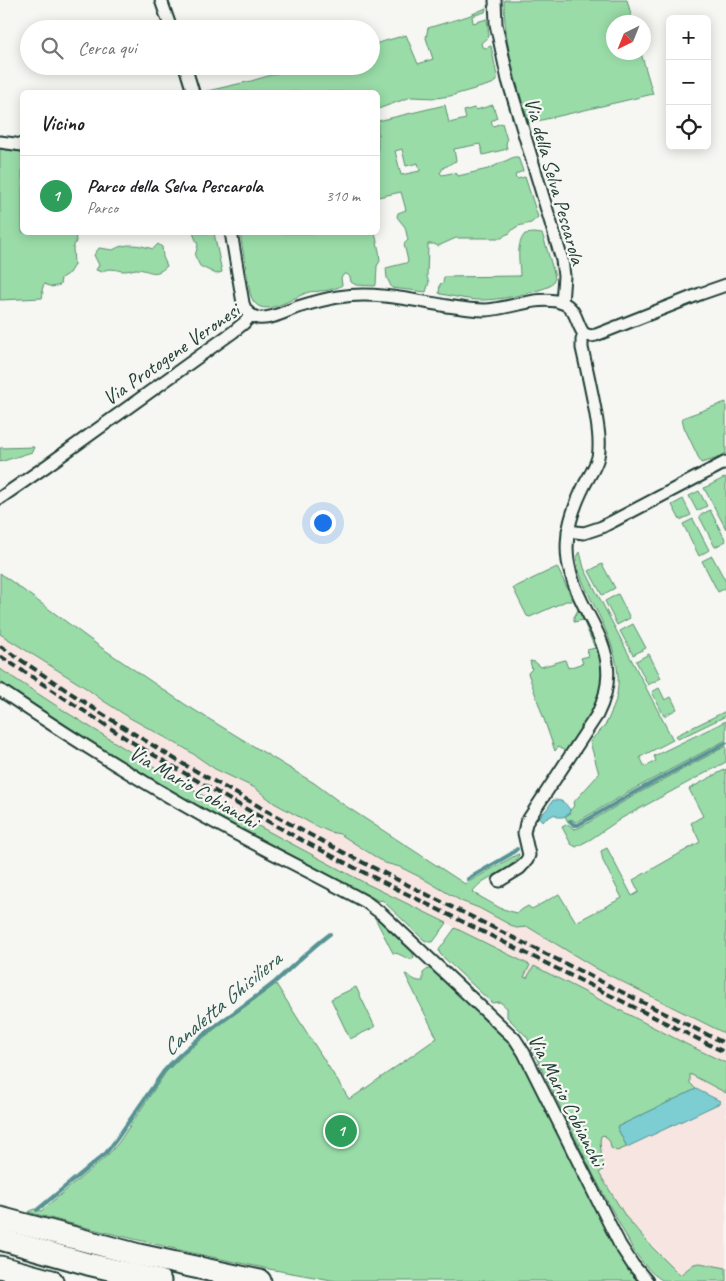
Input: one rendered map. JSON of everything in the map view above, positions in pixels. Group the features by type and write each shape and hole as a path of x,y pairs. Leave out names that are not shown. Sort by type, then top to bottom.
{"highway":[{"path":"0,1218 139,1255 260,1281"},
{"path":"0,1240 160,1281"},
{"path":"0,1266 52,1281"}],"street":[{"path":"161,0 168,20"},
{"name":"Via della Selva Pescarola","path":"495,0 496,24 508,80 562,260 564,276 562,303"},
{"path":"188,75 193,90"},
{"path":"0,142 20,145"},
{"path":"232,235 243,303 251,315"},
{"path":"562,303 571,309 584,334 589,336 596,335 726,285"},
{"name":"Via Protogene Veronesi","path":"0,498 233,332 251,315 260,318 269,317 310,303 351,295 393,297 478,310 498,309 540,301 562,303"},
{"path":"499,881 520,868 527,860 528,852 524,833 526,823 597,715 607,687 608,669 604,650 577,589 570,569 567,551 568,532 573,511 595,464 598,451 597,425 582,348 584,334"},
{"path":"568,532 584,533 602,527 726,462"},
{"name":"Via Mario Cobianchi","path":"0,690 153,787 243,838 375,908 515,1039 524,1053 620,1245 639,1273 647,1281"}],"shaded area":[{"path":"0,573 99,646 186,705 314,783 341,803 472,889 479,897 500,908 726,1001 726,1281 687,1281 626,1217 588,1153 528,1031 507,1017 507,1008 500,1002 492,1003 440,954 439,950 455,928 447,923 433,942 424,940 382,900 379,901 193,803 102,749 0,682"}],"green space":[{"path":"504,0 627,0 631,15 606,15 606,60 643,60 653,94 529,123 512,63"},
{"path":"486,8 485,12 472,16 473,23 487,19 489,36 481,43 482,47 491,46 497,76 497,80 492,84 450,96 436,98 411,97 380,108 380,90 212,90 271,75 380,75 380,42 406,35 418,64 433,59 426,38 428,28 468,16"},
{"path":"445,105 449,123 466,119 464,111 493,105 497,118 491,121 493,126 502,123 507,140 507,149 483,155 480,144 454,149 456,161 444,167 440,173 442,175 452,173 458,176 488,169 518,157 523,171 516,174 515,177 517,179 525,177 538,217 531,223 518,226 502,238 456,238 438,246 428,244 427,277 429,282 426,292 392,288 387,278 386,268 408,261 404,244 408,240 405,227 397,217 398,213 406,210 401,192 380,197 380,121","holes":["402,149 406,166 418,163 420,171 401,175 395,151"]},
{"path":"0,149 20,152 20,235 75,235 76,241 73,248 74,265 69,273 61,278 60,285 52,287 44,284 42,298 0,300"},
{"path":"525,234 542,234 543,236 555,279 550,286 533,292 484,300 467,299 439,293 440,284 443,283 444,277 520,276 520,243"},
{"path":"194,235 214,235 222,272 216,274 200,266 195,256 198,245"},
{"path":"240,235 375,235 380,261 377,266 375,286 356,285 351,282 347,274 344,274 341,278 342,285 339,287 309,292 267,308 260,307 254,302 250,293"},
{"path":"158,244 162,247 163,257 167,266 159,272 137,269 125,271 110,269 102,272 96,270 99,265 94,255 99,248 113,250 122,246 133,245 153,249"},
{"path":"726,402 726,453 701,463 684,427 682,418"},
{"path":"34,447 32,452 0,462 0,448"},
{"path":"726,477 726,529 704,488"},
{"path":"699,491 707,506 697,511 689,496"},
{"path":"683,499 691,515 680,520 672,505"},
{"path":"710,510 726,541 715,547 699,516"},
{"path":"693,519 709,550 699,556 683,524"},
{"path":"580,552 584,568 673,740 640,757 645,767 656,761 654,756 726,721 726,740 577,822 572,819 568,822 565,816 569,814 574,806 573,803 599,774 590,742 607,721 616,700 618,686 615,656 605,628 580,574 577,557"},
{"path":"712,556 726,582 726,588 718,592 702,561"},
{"path":"602,564 615,588 602,595 589,571"},
{"path":"557,567 572,601 566,601 530,617 527,616 513,588"},
{"path":"0,573 99,646 186,705 314,783 341,803 465,884 519,854 513,863 485,880 472,892 500,908 516,913 528,906 532,909 559,894 576,922 622,898 603,861 601,851 607,848 632,896 639,892 633,880 700,842 691,823 703,816 689,789 726,769 726,1034 599,970 528,927 516,928 479,908 461,901 400,867 385,863 340,834 314,825 274,803 255,788 215,769 186,749 130,718 0,634"},
{"path":"618,594 630,618 617,625 605,601"},
{"path":"578,610 595,641 601,664 601,687 592,712 567,752 558,747 555,751 528,673 532,669 530,661 535,662 541,667 565,660 568,668 583,663 581,658 589,656 587,650 595,648 583,620 574,622 574,617"},
{"path":"633,624 646,648 633,655 620,631"},
{"path":"649,654 661,678 648,685 636,661"},
{"path":"0,669 179,782 367,884 447,923 433,942 424,940 382,900 379,901 193,803 102,749 0,682"},
{"path":"659,688 665,700 671,697 677,709 664,716 652,692"},
{"path":"726,711 726,716 678,739 675,736"},
{"path":"726,746 726,762 622,818 576,847 571,844 562,827 568,824 574,829 579,828"},
{"path":"374,916 412,952 413,959 393,953"},
{"path":"455,928 530,965 524,977 527,978 534,966 726,1063 726,1093 690,1074 690,1083 696,1089 617,1127 627,1147 617,1151 611,1148 610,1142 604,1135 601,1136 603,1170 599,1173 626,1217 680,1275 694,1264 700,1263 726,1268 726,1281 662,1280 650,1271 640,1259 595,1178 527,1037 507,1017 507,1008 500,1002 492,1003 440,954 439,950"},
{"path":"431,969 478,1012 485,1021 505,1037 521,1060 605,1229 637,1281 337,1281 188,1252 28,1212 34,1209 41,1211 108,1155 119,1142 166,1072 205,1037 276,984 349,1099 356,1095 437,1038 405,974 417,981 423,981 423,973"},
{"path":"356,987 375,1027 350,1039 331,999"}],"water":[{"path":"553,800 565,803 570,810 569,814 557,817 555,814 542,821 539,817"},
{"path":"696,1089 720,1101 720,1103 627,1147 617,1127"}],"waterway":[{"name":"Canaletta Ghisiliera","path":"570,821 574,825 578,825 726,743"},
{"name":"Canaletta Ghisiliera","path":"468,879 517,849"},
{"name":"Canaletta Ghisiliera","path":"37,1210 106,1153 164,1071 176,1058 203,1035 275,982 330,934"}],"railway":[{"path":"0,646 99,712 178,761 301,830 726,1044"},
{"path":"0,656 130,741 296,837 726,1053"}],"place":[{"name":"Parco della Selva Pescarola","path":"341,1131"}]}
